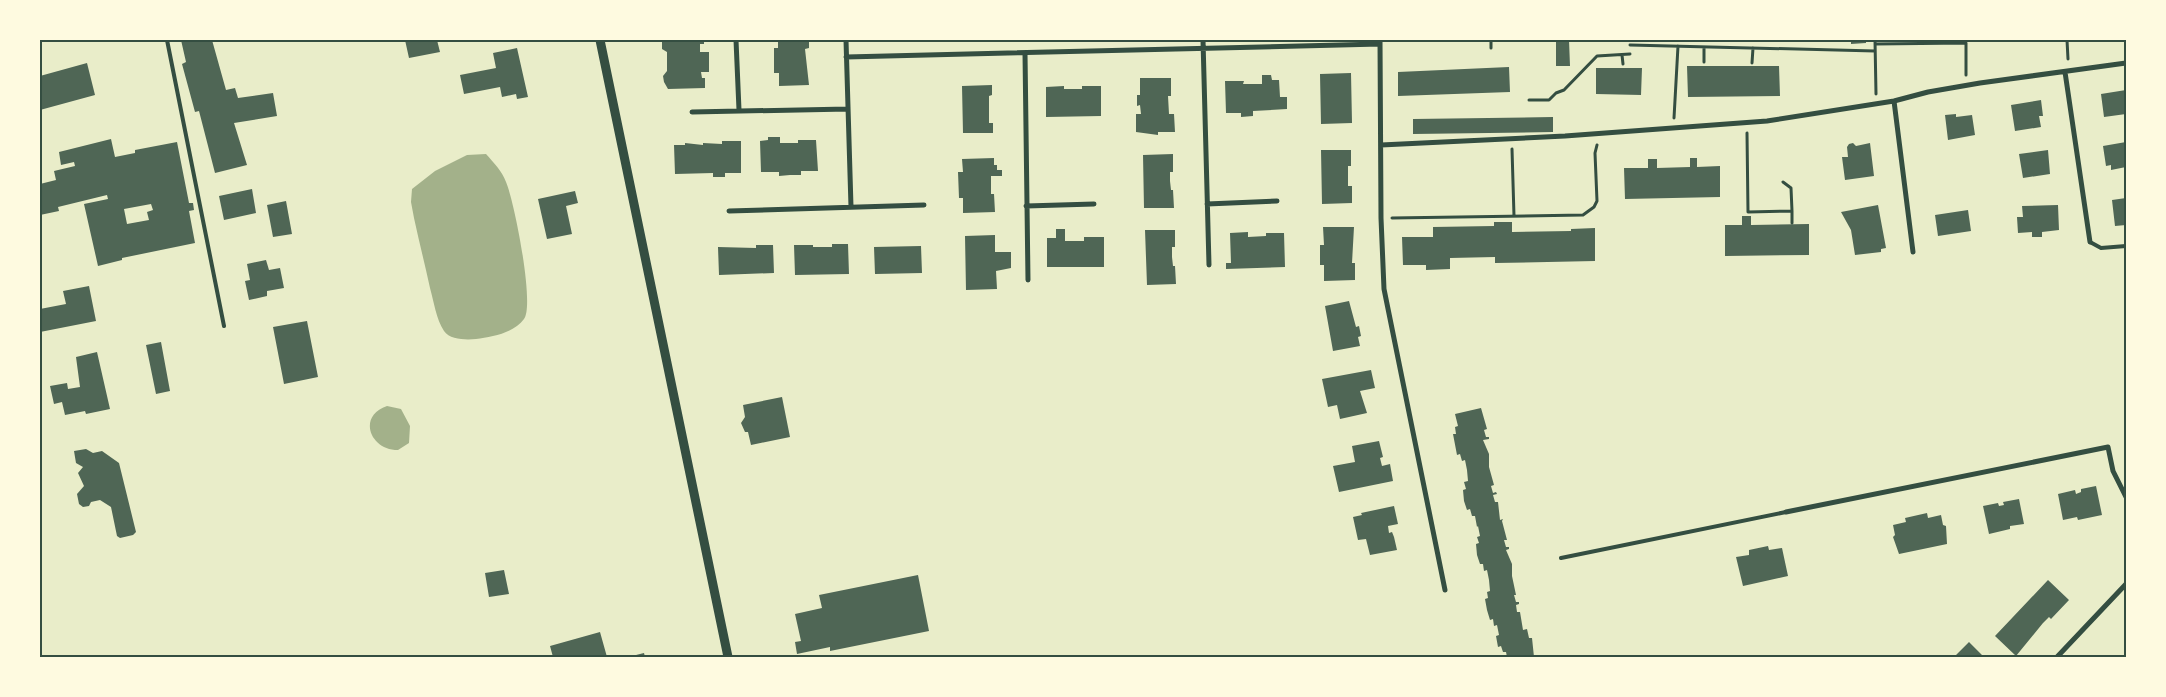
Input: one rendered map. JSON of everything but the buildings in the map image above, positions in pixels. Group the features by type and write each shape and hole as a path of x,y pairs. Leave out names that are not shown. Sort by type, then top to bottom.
{"street":[{"path":"600,40 728,657"},
{"path":"736,40 739,110"},
{"path":"846,40 851,206"},
{"path":"1203,40 1209,265"},
{"path":"846,57 1380,42 1381,218 1384,289 1445,590"},
{"path":"1025,53 1028,280"},
{"path":"1381,145 1604,133 1806,116 1894,101 1928,92 2126,63"},
{"path":"2067,71 2090,242"},
{"path":"1894,101 1913,252"},
{"path":"692,112 848,108"},
{"path":"1207,204 1277,200"},
{"path":"1026,206 1094,204"},
{"path":"729,211 851,206 924,206"},
{"path":"1786,512 2108,446 2115,477 2126,497"},
{"path":"2057,657 2126,584"}],"lane":[{"path":"167,40 224,326"},
{"path":"2090,242 2101,248 2126,246"},
{"path":"1561,558 1786,512"}],"path":[{"path":"1491,40 1491,48"},
{"path":"2067,40 2067,71"},
{"path":"1876,104 1875,42 1966,42 1966,86"},
{"path":"1630,45 1875,50"},
{"path":"1674,128 1678,46"},
{"path":"1704,47 1704,62"},
{"path":"1752,63 1753,48"},
{"path":"1529,100 1549,100 1556,93 1564,90 1598,56 1630,54"},
{"path":"1622,55 1623,64"},
{"path":"1747,122 1748,213 1792,211"},
{"path":"1381,218 1583,215 1590,212 1597,201 1595,153 1604,133"},
{"path":"1512,138 1514,216"},
{"path":"1783,182 1791,188 1792,223"}],"shaded area":[{"path":"486,154 498,167 510,192 522,252 527,310 520,324 509,331 482,338 459,339 450,336 444,331 437,316 414,218 411,202 412,189 435,171 467,155"},
{"path":"387,406 401,409 410,426 409,443 398,450 388,449 380,445 374,439 371,432 370,424 372,417"}]}
